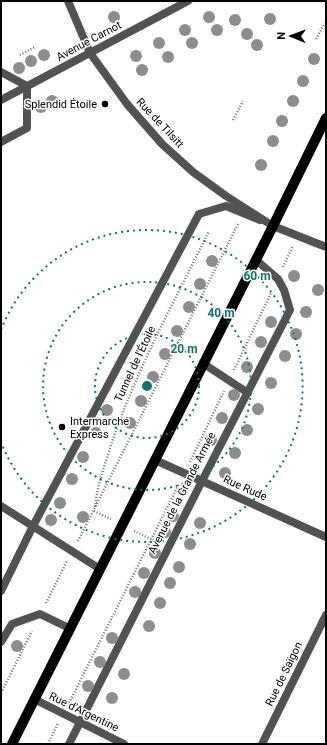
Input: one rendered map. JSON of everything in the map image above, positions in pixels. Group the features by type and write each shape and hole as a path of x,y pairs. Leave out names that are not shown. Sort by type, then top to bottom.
{"main road":[{"path":"12,744 204,364 326,118"}],"street":[{"name":"Rue de Tilsitt","path":"68,1 90,53 127,104 162,144 193,172 226,196 273,226"},
{"name":"Avenue Carnot","path":"1,100 188,1"},
{"path":"1,72 27,86 27,128 1,142"},
{"path":"1,590 33,526 198,214 226,206 326,247"},
{"name":"Avenue de la Grande Armée","path":"70,744 290,310 284,290 278,279 256,260"},
{"path":"204,364 248,392"},
{"name":"Rue Rude","path":"155,460 326,537"},
{"path":"1,506 100,569"},
{"path":"1,642 12,624 40,614 71,629"},
{"name":"Rue de Saïgon","path":"262,744 326,615"},
{"path":"1,627 5,635"},
{"name":"Rue d'Argentine","path":"34,700 124,744"}],"path":[{"path":"316,39 325,23"},
{"path":"20,55 35,47"},
{"path":"233,120 243,101"},
{"path":"44,607 244,213"},
{"name":"Tunnel de l'Étoile","path":"94,511 97,489 120,416 157,335 209,231"},
{"name":"Avenue de la Grande Armée","path":"69,704 151,539"},
{"path":"1,693 33,630"},
{"path":"48,744 58,724"}],"place":[{"name":"Splendid Étoile","path":"105,104"},
{"name":"Intermarché Express","path":"62,427"}]}
